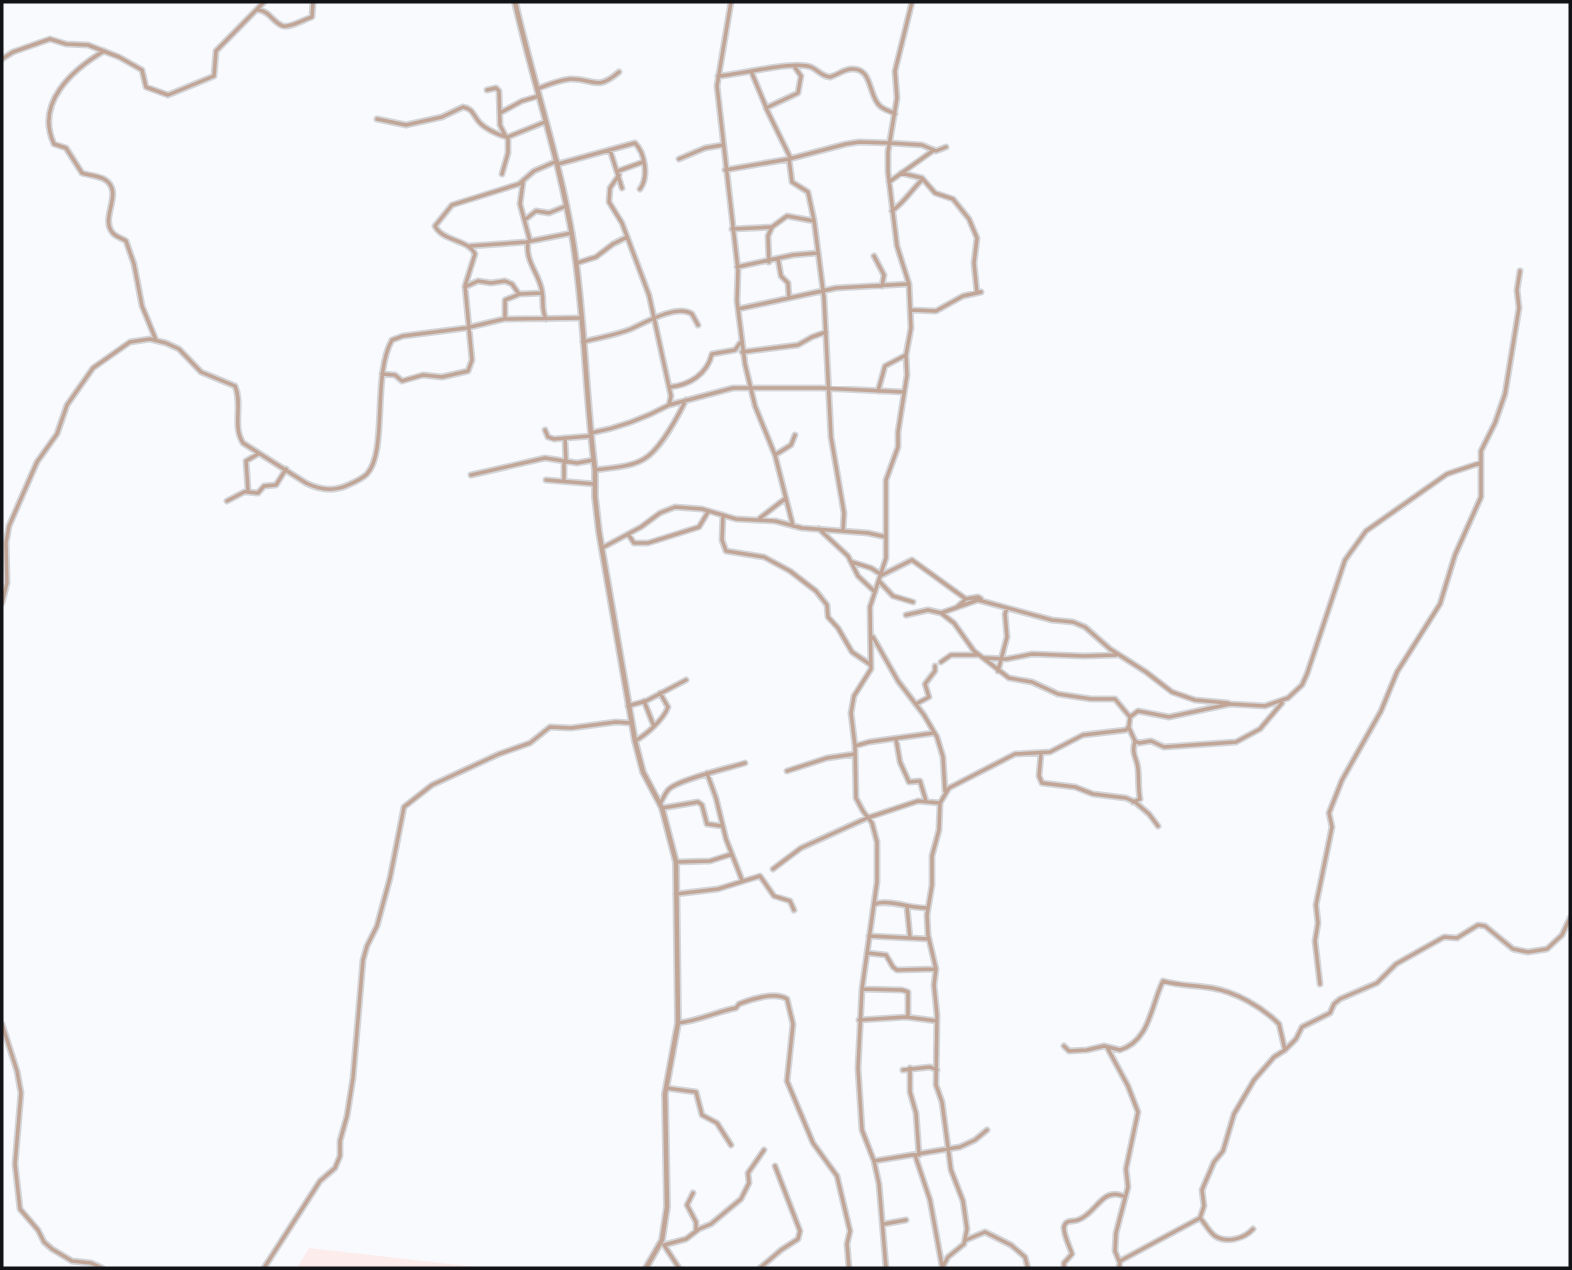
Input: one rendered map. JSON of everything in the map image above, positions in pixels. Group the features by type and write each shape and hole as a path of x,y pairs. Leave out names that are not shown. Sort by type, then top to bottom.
{"street":[{"path":"2,59 13,52 50,39 65,44 88,45 140,69 147,87 163,94 176,93 183,87 214,76 216,51 264,2"},
{"path":"258,10 266,11 281,25 287,26 312,17 313,2"},
{"path":"515,2 545,122 558,162 572,233 596,508 631,723 643,772 661,806 676,862 678,1023 666,1088 667,1207 663,1243 646,1268"},
{"path":"731,2 717,76 737,267 742,352 751,388 775,455 793,526"},
{"path":"886,1268 879,1184 861,1125 858,1068 862,989 877,882 877,842 872,823 856,798 851,713 858,688 870,673 870,607 886,558 886,480 898,447 910,336 909,284 897,246 889,182 890,143 897,98 895,71 912,2"},
{"path":"104,51 60,87 49,113 51,138 54,144 66,148 82,173 108,182 113,194 108,224 113,234 126,241 134,264 140,302 156,340"},
{"path":"717,76 794,66 811,67 820,75 830,78 844,71 860,70 869,82 878,104 895,114"},
{"path":"766,107 797,94 801,76 794,66"},
{"path":"751,71 790,159 792,183 808,192 814,221 824,298 831,438 844,513 843,531"},
{"path":"537,89 569,79 596,84 610,80 619,72"},
{"path":"487,90 499,89 500,128 507,137 508,153 502,174"},
{"path":"500,113 522,101 539,96"},
{"path":"377,119 407,125 467,107 473,111 480,123 507,137 545,122"},
{"path":"725,170 790,159 859,142 922,145 934,150"},
{"path":"382,374 395,375 402,381 423,375 442,377 465,373 471,360 465,287 475,258 474,251 435,228 448,208 456,203 473,200 523,182 534,171 558,162 635,143 640,148 645,177 640,189"},
{"path":"680,159 705,148 723,145"},
{"path":"889,182 934,150 947,147"},
{"path":"610,150 622,188"},
{"path":"643,162 619,173 611,184 608,196 649,295 670,387 669,405"},
{"path":"901,173 923,179 935,192 953,199 969,219 977,238 974,263 979,292 958,298 936,311 911,310"},
{"path":"892,211 923,179"},
{"path":"523,182 520,200 526,219 528,258 542,293 542,310 546,319"},
{"path":"526,219 538,211 551,213 566,206"},
{"path":"769,261 768,236 772,228 788,216 814,221"},
{"path":"732,229 772,228"},
{"path":"468,246 529,242 572,233"},
{"path":"576,263 596,257 612,244 627,237"},
{"path":"737,267 817,253"},
{"path":"874,256 884,275 882,286"},
{"path":"778,259 781,276 788,283 789,298"},
{"path":"1320,985 1315,941 1318,923 1316,905 1332,827 1329,813 1342,780 1381,711 1397,672 1443,598 1455,555 1481,497 1481,451 1505,394 1519,308 1517,290 1520,271"},
{"path":"465,287 478,281 508,281 520,294"},
{"path":"738,309 823,291 909,284"},
{"path":"505,319 505,300 520,294 542,293"},
{"path":"817,293 824,298"},
{"path":"583,342 685,310 695,317 698,325"},
{"path":"2,603 7,583 9,526 37,462 57,434 67,405 96,366 133,340 156,340 182,351 201,372 236,387 239,405 238,433 243,443 306,483 323,490 341,488 368,473 377,444 382,374 392,340 403,336 469,328 505,319 581,318"},
{"path":"742,352 798,345 826,332"},
{"path":"670,387 686,383 700,375 708,366 712,354 735,350 741,342"},
{"path":"878,391 885,366 906,355"},
{"path":"545,430 551,439 591,435 669,405 722,390 829,388 904,392"},
{"path":"594,470 644,459 670,430 687,400"},
{"path":"775,455 791,445 795,435"},
{"path":"564,480 565,438"},
{"path":"247,492 249,485 246,460 258,454"},
{"path":"471,475 545,458 565,462 593,460"},
{"path":"1230,704 1168,717 1138,710 1130,717 1129,728 1135,741 1141,744 1151,741 1164,747 1236,742 1260,729 1304,680 1345,559 1366,531 1447,474 1480,463"},
{"path":"227,501 247,492 258,493 264,486 276,485 286,469"},
{"path":"546,480 595,484"},
{"path":"758,519 786,498"},
{"path":"602,548 668,509 689,507 793,526 886,537"},
{"path":"628,534 634,543 648,543 699,527 709,511"},
{"path":"723,515 722,540 726,551 764,557 790,570 816,591 827,606 829,619 840,631 850,650 871,665"},
{"path":"819,529 852,562 858,576 875,592"},
{"path":"881,575 911,560 966,599"},
{"path":"852,562 869,567 881,575"},
{"path":"879,581 893,596 913,602"},
{"path":"955,609 966,599 978,597 1007,608 1080,624 1172,692 1195,700 1265,706 1284,701"},
{"path":"941,613 982,600"},
{"path":"998,671 1007,637 1007,608"},
{"path":"906,615 928,610 941,613 954,623 965,641 979,655 1009,678 1027,681 1058,694 1115,699 1130,717"},
{"path":"872,635 898,681 933,731 943,757 945,791 940,803 939,830 932,856 932,885 928,908 929,939 936,969 936,1085 942,1102 952,1177 963,1201 966,1240"},
{"path":"985,658 1002,659 1032,654 1118,654"},
{"path":"941,662 951,655 979,655"},
{"path":"916,704 929,697 925,684 935,666"},
{"path":"628,706 686,681"},
{"path":"635,741 646,735 668,708 660,693"},
{"path":"644,701 653,724"},
{"path":"264,1268 320,1181 335,1168 340,1156 340,1139 353,1078 363,960 388,888 404,805 432,785 499,754 530,743 550,727 631,723"},
{"path":"945,791 979,770 1014,754 1041,754 1055,750 1083,734 1122,732 1129,728"},
{"path":"855,746 933,731"},
{"path":"897,739 904,775 910,782 920,782 926,801"},
{"path":"1133,802 1140,799 1137,778 1139,771 1132,751 1135,741"},
{"path":"787,771 827,758 855,754"},
{"path":"1041,754 1039,776 1042,783 1121,797 1149,814 1158,826"},
{"path":"661,806 669,789 707,773 745,764"},
{"path":"707,773 716,797 722,826 742,880"},
{"path":"773,869 802,848 867,818 908,804 926,801 940,803"},
{"path":"661,806 699,802 707,824 722,826"},
{"path":"676,862 710,861 732,854"},
{"path":"676,894 718,889 762,876 772,893 790,901 794,910"},
{"path":"874,905 882,902 928,908"},
{"path":"907,907 910,938"},
{"path":"1119,1261 1200,1218 1204,1206 1202,1190 1214,1162 1223,1152 1234,1114 1254,1080 1274,1057 1296,1039 1302,1027 1330,1013 1337,1001 1377,983 1396,964 1444,937 1457,938 1478,925 1485,926 1513,949 1528,952 1547,949 1562,935 1570,918"},
{"path":"869,936 929,939"},
{"path":"867,953 886,955 897,970 936,969"},
{"path":"1064,1046 1069,1051 1104,1046 1123,1050 1138,1040 1163,981 1213,988 1254,1005 1279,1024 1285,1050"},
{"path":"862,989 908,992 908,1017"},
{"path":"678,1023 694,1022 708,1014 735,1009 740,1003 776,995 788,999 793,1024 787,1081 813,1143 837,1176 850,1231 847,1244 849,1268"},
{"path":"859,1020 908,1017 937,1021"},
{"path":"2,1024 17,1071 21,1096 15,1164 20,1209 52,1249 72,1261 91,1263 102,1268"},
{"path":"1108,1047 1138,1112 1126,1169 1128,1187 1116,1233 1115,1251 1119,1268"},
{"path":"903,1070 932,1067 937,1070"},
{"path":"910,1068 910,1091 916,1113 917,1155 930,1200 942,1268"},
{"path":"666,1088 696,1092 702,1115 717,1123 731,1144"},
{"path":"874,1161 948,1150 968,1144 987,1130"},
{"path":"663,1243 686,1239 718,1220 741,1199 749,1183 748,1173 764,1150"},
{"path":"761,1268 798,1240 800,1231 775,1167"},
{"path":"693,1193 687,1205 696,1222 696,1231"},
{"path":"1064,1268 1064,1263 1072,1254 1064,1230 1066,1224 1079,1220 1094,1210 1103,1197 1115,1193 1124,1196"},
{"path":"1200,1218 1214,1235 1222,1239 1245,1236 1253,1229"},
{"path":"884,1224 906,1220"},
{"path":"942,1268 948,1257 966,1240 986,1232 1004,1240 1025,1257 1028,1268"},
{"path":"663,1243 679,1268"}],"shaded area":[{"path":"309,1248 485,1268 297,1268"}]}
